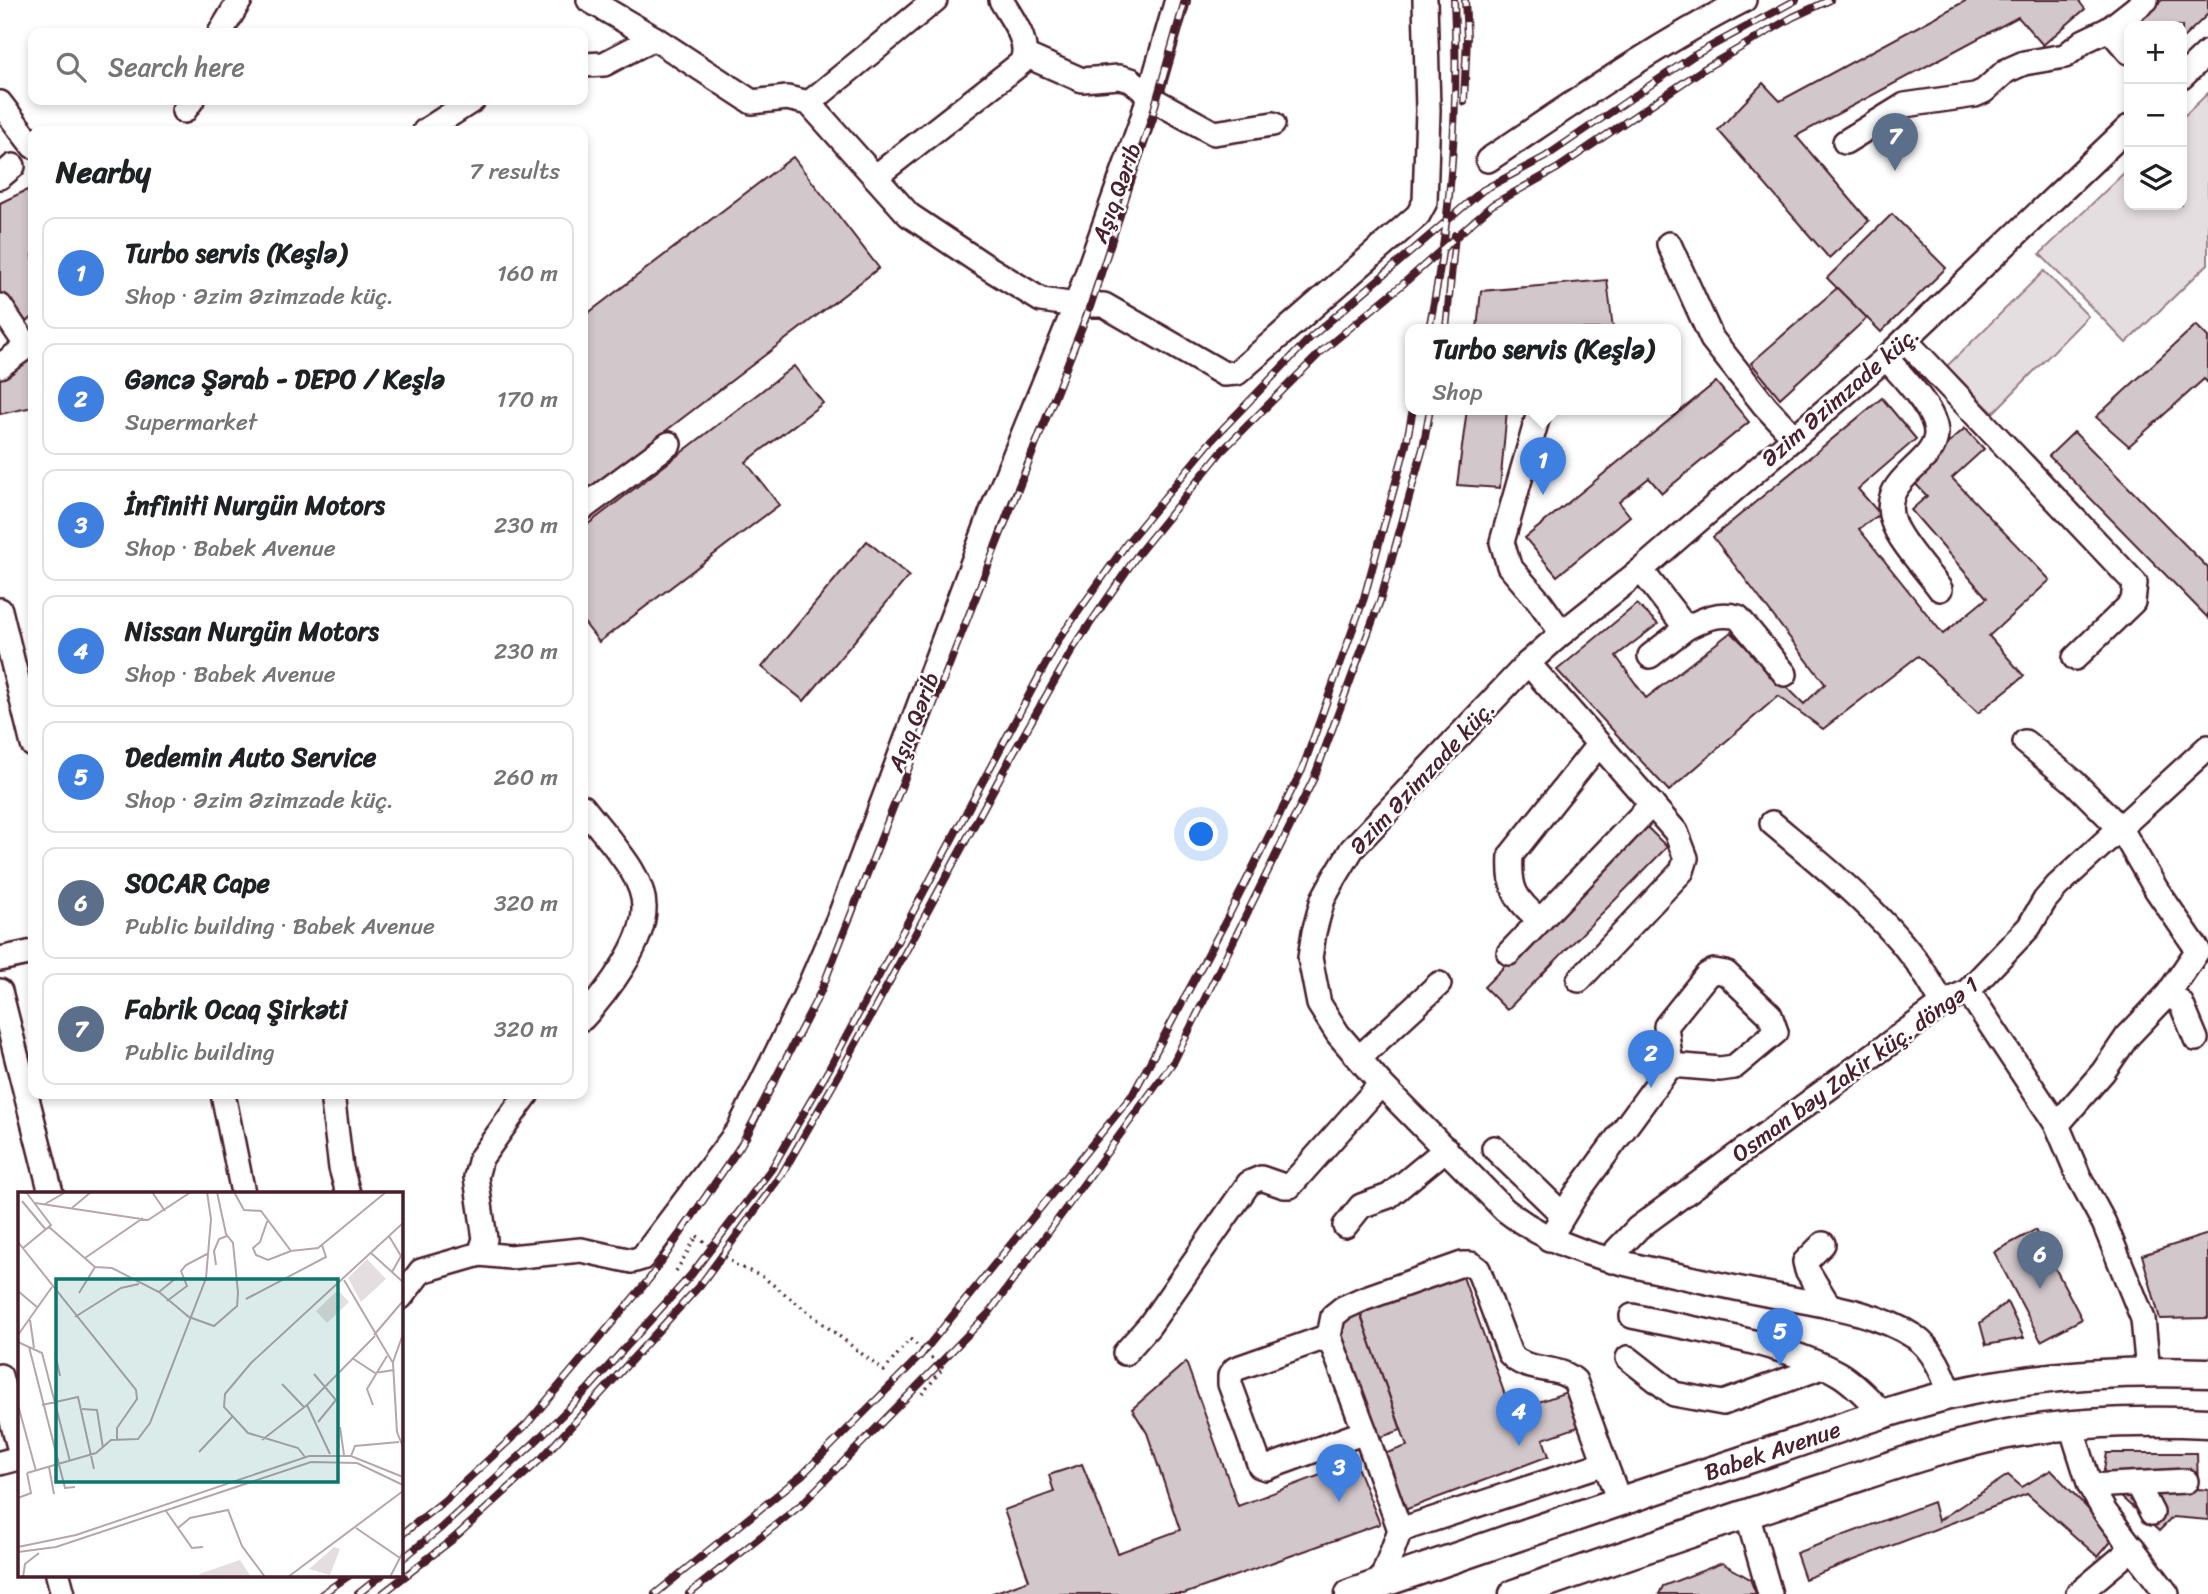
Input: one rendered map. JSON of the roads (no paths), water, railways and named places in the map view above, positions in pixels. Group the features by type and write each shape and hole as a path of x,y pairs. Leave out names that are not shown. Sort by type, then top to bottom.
{"main road":[{"name":"Babek Avenue","path":"1350,1594 1619,1501 1884,1414 1951,1395 2045,1380 2148,1372 2208,1373"},
{"path":"1514,1594 1953,1446 2003,1435 2071,1426 2141,1422 2208,1423"}],"street":[{"path":"223,28 240,0"},
{"path":"589,0 654,38 752,102 788,98 809,103 909,215 1041,300 1076,305 1104,305 1224,374 1237,373 1418,215 1425,202 1429,110 1425,0"},
{"path":"809,103 935,0"},
{"path":"875,177 1021,63 1025,55 1025,45 1002,0"},
{"name":"Aşıq Qərib","path":"480,1254 510,1257 581,1250 632,1261 642,1258 738,1131 804,998 841,914 994,506 1076,305 1149,97 1177,0"},
{"path":"1488,160 1618,72 1744,0"},
{"path":"1845,142 1905,105 1975,95 1984,91 2006,71 2024,63 2065,56 2084,41 2109,29 2146,0"},
{"path":"2109,29 2124,46"},
{"path":"588,65 604,64 654,38"},
{"path":"2187,72 2208,52"},
{"path":"1025,55 1082,80 1131,80 1149,97 1214,133 1273,124"},
{"path":"0,103 28,139"},
{"path":"433,126 465,105"},
{"name":"Əzim Əzimzade küç.","path":"1951,1395 1930,1351 1916,1338 1894,1326 1829,1306 1612,1261 1567,1247 1525,1226 1505,1210 1381,1084 1338,1034 1319,1004 1310,958 1323,899 1352,849 1528,663 1642,570 1793,436 1886,358 2124,132"},
{"path":"1669,244 1712,339 1793,436"},
{"path":"0,306 28,341"},
{"path":"1905,340 2135,583 2133,602 2075,658"},
{"path":"0,366 28,345"},
{"path":"1886,358 1919,394 1934,425 1936,436 1929,450 1894,489 1890,504 1893,522 1940,589"},
{"path":"1538,415 1502,542 1508,566 1539,601 1562,633"},
{"path":"588,504 669,444"},
{"path":"1642,570 1686,628"},
{"path":"0,610 3,634 28,726"},
{"path":"1650,656 1686,628 1707,617 1738,617 1785,674"},
{"path":"1528,663 1680,838 1686,858 1682,871 1579,980"},
{"path":"2025,742 2074,782 2121,829 2157,889 2203,952 2127,1037 2104,1072 2057,1125"},
{"path":"1539,920 1521,905 1514,893 1509,877 1511,855 1599,744"},
{"name":"Osman bəy Zakir küç. döngə 1","path":"1612,1261 1617,1250 1638,1228 1943,1004 1968,991 2029,927 2057,886 2208,747"},
{"path":"1509,953 1652,804"},
{"path":"588,814 632,871 644,907 634,945 600,999 588,1012"},
{"path":"1772,823 1861,900 1915,959 1943,1004"},
{"path":"0,959 28,953"},
{"path":"1549,1239 1563,1215 1671,1065 1666,1026 1707,975 1714,971 1726,973 1770,1015 1774,1023 1776,1032 1734,1067 1720,1069 1671,1065"},
{"path":"1359,1058 1439,984"},
{"path":"0,991 51,1192"},
{"path":"1968,991 2057,1125 2079,1177 2104,1223 2143,1319 2148,1372"},
{"path":"2168,994 2181,1003 2196,1039"},
{"path":"1125,1353 1149,1326 1249,1183 1261,1178 1290,1186 1381,1084"},
{"path":"224,1099 243,1192"},
{"path":"333,1099 341,1168 348,1192"},
{"path":"402,1296 421,1271 480,1254 485,1238 476,1177 478,1167 481,1158 523,1099"},
{"path":"1494,1148 1563,1215"},
{"path":"1345,1226 1361,1206 1388,1196 1446,1149"},
{"path":"1823,1244 1805,1262 1829,1306"},
{"path":"1400,1530 1329,1336 1333,1316 1343,1308 1462,1264 1471,1264 1478,1269 1510,1354 1516,1361 1567,1374 1575,1381 1619,1501"},
{"path":"1632,1315 1763,1346 1822,1367 1840,1375 1884,1414"},
{"path":"1329,1336 1235,1369 1230,1376 1230,1384 1256,1460 1260,1466 1266,1468 1365,1432"},
{"path":"1628,1358 1674,1394 1723,1403 1822,1367"},
{"path":"0,1376 18,1443"},
{"path":"2071,1426 2090,1486 2105,1512 2167,1594"},
{"path":"0,1463 18,1458"},
{"path":"1380,1584 1400,1530 1605,1463"},
{"path":"2090,1486 2186,1481"},
{"path":"2137,1484 2152,1513"},
{"path":"1747,1514 1770,1594"},
{"path":"2078,1594 2133,1548"},
{"path":"58,1576 64,1594"}],"railway":[{"path":"402,1534 444,1501 527,1424 650,1278 741,1145 821,991 1091,304 1151,120 1185,0"},
{"path":"1430,324 1443,247 1452,165 1454,0"},
{"path":"1464,102 1467,37 1465,0"},
{"path":"402,1559 442,1527 533,1444 588,1389 691,1275 772,1168 829,1069 1059,639 1127,543 1212,440 1310,338 1483,190 1545,157 1693,56 1796,0"},
{"path":"382,1594 453,1539 542,1458 701,1284 782,1174 1074,647 1138,554 1221,452 1322,351 1492,205 1558,168 1702,70 1793,17 1830,0"},
{"path":"1446,324 1455,235"},
{"path":"655,1594 802,1475 920,1356 1133,1094 1229,915 1302,770 1364,598 1412,415"},
{"path":"689,1594 802,1504 989,1313 1174,1061 1314,778 1380,601 1423,448 1429,415"},
{"path":"322,1594 349,1576"},
{"path":"358,1594 381,1576"}],"place":[{"name":"Fabrik Ocaq Şirkəti","path":"1895,171"},
{"name":"Turbo servis (Keşlə)","path":"1543,495"},
{"name":"Gəncə Şərab - DEPO / Keşlə","path":"1651,1088"},
{"name":"SOCAR Cape","path":"2040,1289"},
{"name":"Dedemin Auto Service","path":"1780,1366"},
{"name":"Nissan Nurgün Motors","path":"1519,1446"},
{"name":"İnfiniti Nurgün Motors","path":"1339,1502"}]}
